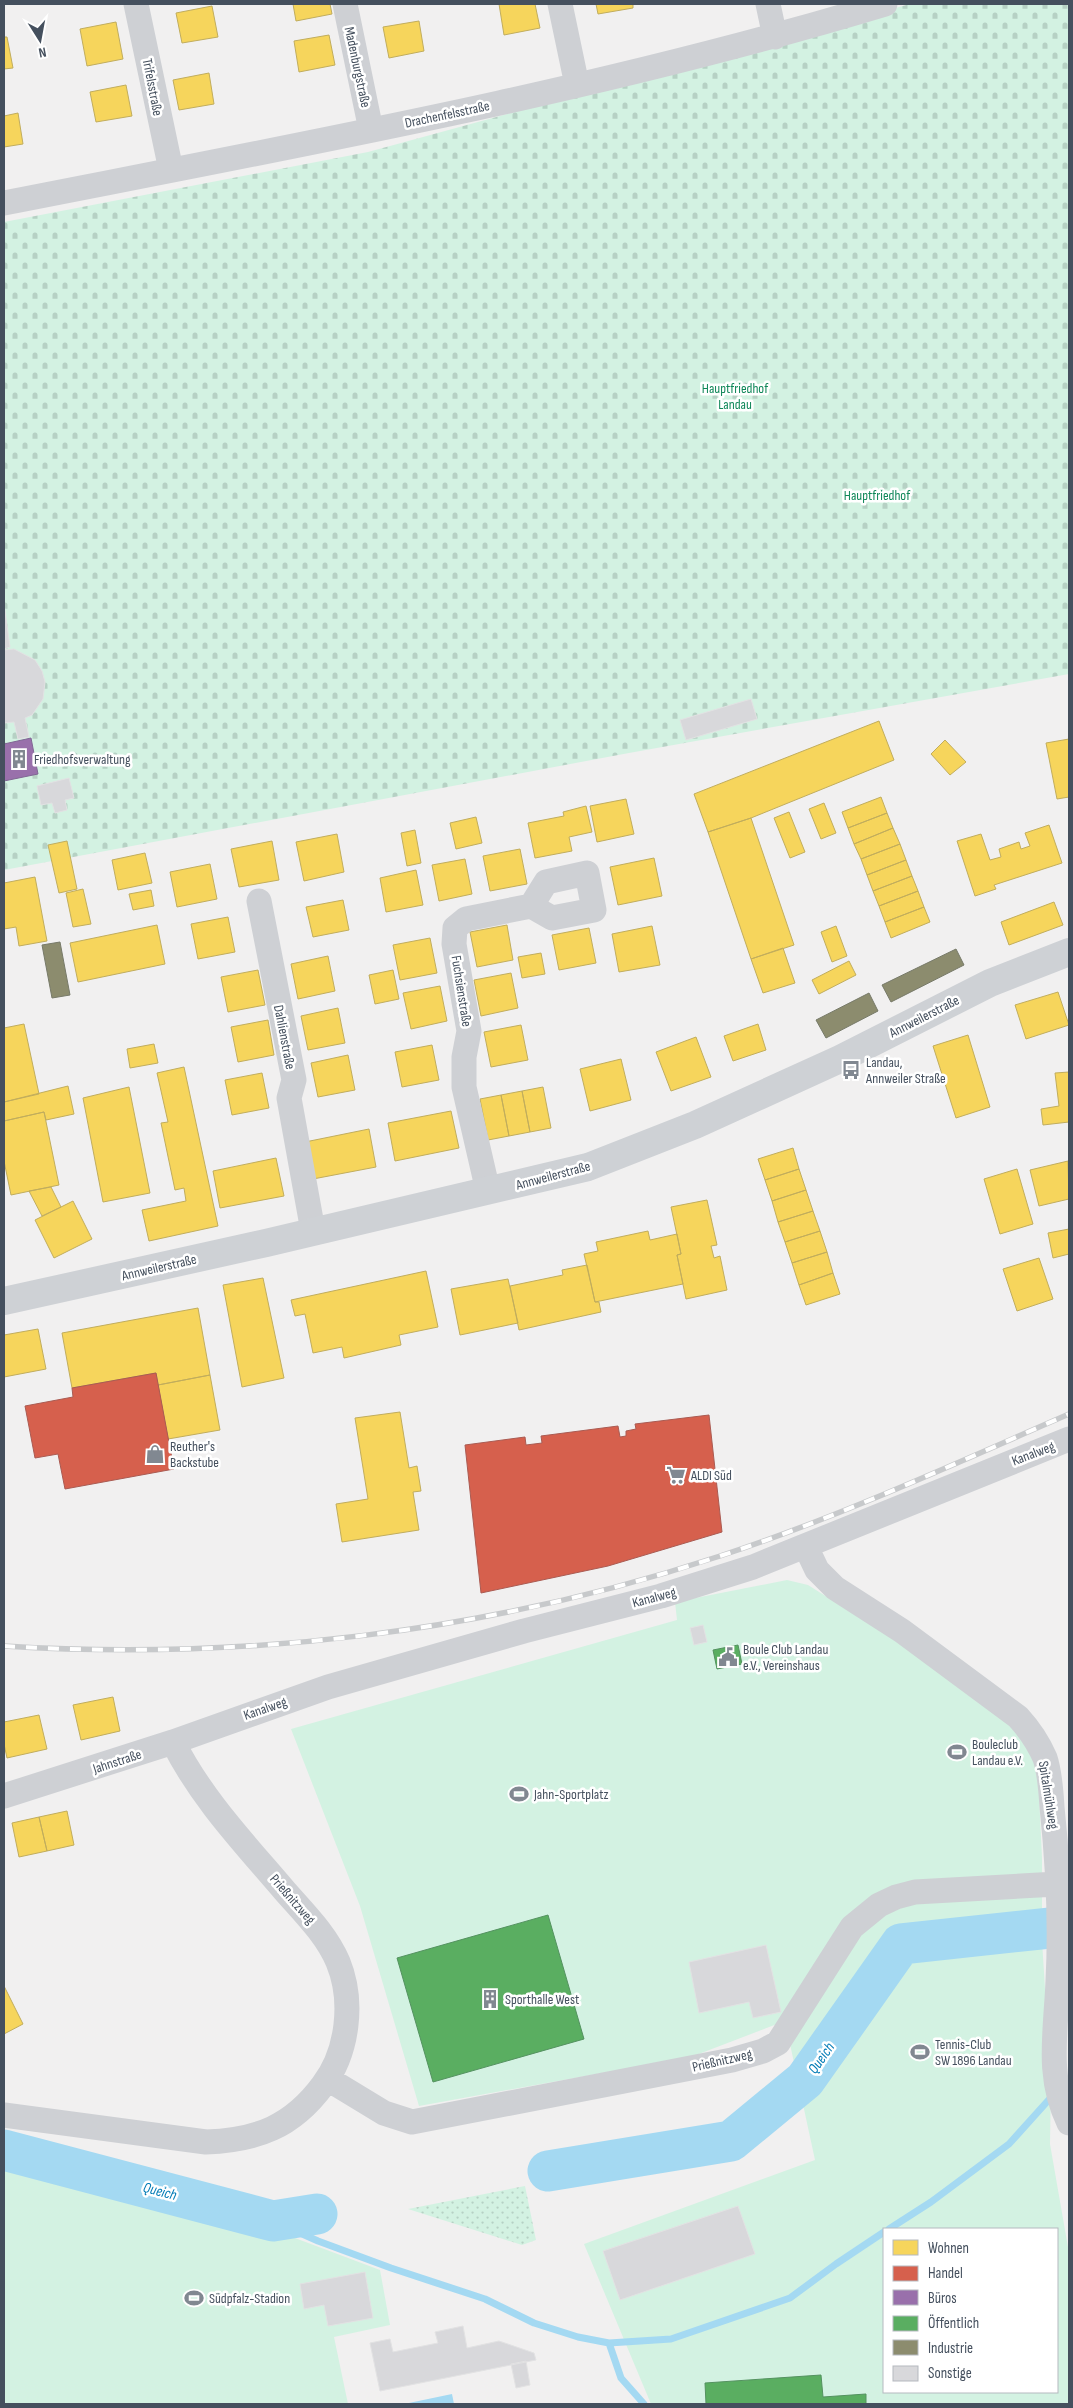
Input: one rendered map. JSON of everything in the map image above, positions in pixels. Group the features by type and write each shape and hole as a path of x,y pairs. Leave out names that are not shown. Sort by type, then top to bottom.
{"street":[{"name":"Trifelsstraße","path":"136,4 171,170"},
{"name":"Madenburgstraße","path":"345,4 371,130"},
{"path":"560,4 577,85"},
{"path":"768,4 775,37"},
{"name":"Drachenfelsstraße","path":"4,203 371,130 577,85 775,37 885,4"},
{"name":"Dahlienstraße","path":"258,902 294,1080 288,1098 313,1231"},
{"name":"Fuchsienstraße","path":"488,1192 464,1087 464,1057 469,1031 454,944 455,928 466,919 531,906"},
{"name":"Annweilerstraße","path":"4,1301 488,1192 588,1167 654,1142 808,1074 990,983 1069,952"},
{"name":"Kanalweg","path":"228,1722 328,1687 425,1658 661,1596 753,1567 1069,1439"},
{"name":"Spitalmühlweg","path":"806,1547 817,1570 835,1588 910,1637 1018,1717 1030,1730 1045,1759 1049,1774 1055,1835 1057,1894 1058,1942 1054,2062 1064,2113"},
{"name":"Jahnstraße","path":"4,1796 173,1742 228,1722"},
{"name":"Prießnitzweg","path":"4,2115 206,2142 233,2140 254,2137 287,2120 315,2097 328,2078 341,2049 345,2030 345,1989 338,1964 319,1930 198,1787 173,1742"},
{"name":"Prießnitzweg","path":"328,2078 384,2113 412,2122 732,2060 763,2051 778,2043 852,1927 879,1905 896,1897 915,1892 1057,1894"}],"green space":[{"name":"Hauptfriedhof Landau","path":"910,4 1069,4 1069,674 629,753 4,870 4,222 368,152"},
{"path":"787,1580 808,1585 970,1687 1026,1732 1038,1773 1042,1858 1042,1941 1051,2083 1050,2144 1069,2253 1069,2404 651,2404 584,2244 815,2160 785,2021 691,2057 419,2106 360,1906 291,1729 677,1620 675,1602"},
{"name":"Südpfalz-Stadion","path":"4,2157 263,2226 380,2270 390,2325 334,2337 348,2404 4,2404"},
{"path":"525,2186 536,2240 522,2245 408,2209"}],"water":[{"path":"452,2394 454,2404 404,2404"}],"building: Wohnen":[{"path":"293,4 330,4 332,14 296,21"},
{"path":"499,4 535,4 540,28 504,35"},
{"path":"596,4 633,4 633,8 598,14"},
{"path":"212,6 218,37 182,43 176,13"},
{"path":"419,21 424,51 389,58 383,27"},
{"path":"116,22 123,59 87,66 80,29"},
{"path":"329,35 335,65 299,72 294,41"},
{"path":"4,37 7,37 13,68 4,69"},
{"path":"209,73 214,104 179,110 173,80"},
{"path":"126,85 132,116 96,122 90,92"},
{"path":"18,113 23,144 4,147 4,116"},
{"path":"879,721 894,760 751,818 708,832 694,794"},
{"path":"1069,739 1069,797 1057,799 1046,743"},
{"path":"945,740 966,762 950,775 931,754"},
{"path":"881,797 887,813 848,828 842,812"},
{"path":"626,799 634,834 597,842 590,806"},
{"path":"824,803 836,833 821,839 809,809"},
{"path":"586,806 592,832 569,837 572,851 535,858 528,823 564,816 563,812"},
{"path":"789,812 805,852 790,858 774,818"},
{"path":"887,813 893,828 854,844 848,828"},
{"path":"476,817 482,843 456,849 450,823"},
{"path":"751,818 794,945 751,959 708,832"},
{"path":"1049,825 1062,863 994,885 996,889 975,896 957,841 981,834 990,860 1001,857 999,849 1019,842 1021,849 1030,846 1025,833"},
{"path":"893,828 900,844 861,859 854,844"},
{"path":"415,830 421,863 407,866 401,833"},
{"path":"337,834 344,872 304,881 296,842"},
{"path":"67,841 77,889 59,893 48,845"},
{"path":"272,841 279,880 239,887 231,849"},
{"path":"900,844 906,860 867,875 861,859"},
{"path":"520,849 527,884 490,891 483,856"},
{"path":"145,853 152,883 118,890 112,860"},
{"path":"654,858 662,896 618,905 610,867"},
{"path":"465,859 472,894 439,901 432,865"},
{"path":"906,860 912,876 873,891 867,875"},
{"path":"210,864 217,899 177,907 170,872"},
{"path":"416,870 423,905 386,912 380,878"},
{"path":"912,876 918,891 879,906 873,891"},
{"path":"35,877 47,941 19,946 16,927 4,929 4,883"},
{"path":"83,889 91,924 73,927 66,893"},
{"path":"151,890 154,906 133,910 129,894"},
{"path":"918,891 924,907 885,922 879,906"},
{"path":"343,900 349,930 313,937 306,907"},
{"path":"1054,902 1063,925 1009,945 1001,922"},
{"path":"924,907 930,922 891,938 885,922"},
{"path":"228,917 235,952 198,959 191,924"},
{"path":"157,925 165,964 78,982 70,943"},
{"path":"507,925 513,960 477,967 470,932"},
{"path":"652,926 660,965 619,972 612,934"},
{"path":"836,926 847,956 832,962 821,932"},
{"path":"589,928 596,963 559,970 552,935"},
{"path":"430,938 437,973 400,980 393,945"},
{"path":"783,948 795,983 763,993 751,959"},
{"path":"541,953 545,974 522,978 518,957"},
{"path":"328,956 335,991 298,999 291,964"},
{"path":"849,961 856,975 819,994 812,980"},
{"path":"258,970 265,1005 228,1012 221,977"},
{"path":"393,970 399,999 375,1004 369,975"},
{"path":"511,973 518,1008 481,1016 474,980"},
{"path":"440,986 447,1021 411,1029 403,993"},
{"path":"1058,992 1069,1025 1026,1039 1015,1005"},
{"path":"338,1008 345,1043 308,1050 301,1016"},
{"path":"268,1020 274,1055 238,1062 231,1027"},
{"path":"24,1024 39,1094 4,1102 4,1028"},
{"path":"758,1024 766,1050 733,1061 724,1036"},
{"path":"521,1025 528,1060 491,1067 484,1032"},
{"path":"968,1035 990,1107 956,1118 933,1046"},
{"path":"696,1037 711,1077 671,1091 656,1052"},
{"path":"154,1044 158,1063 130,1068 127,1049"},
{"path":"432,1045 439,1080 402,1087 395,1052"},
{"path":"348,1055 355,1090 318,1097 311,1063"},
{"path":"621,1059 631,1100 590,1111 580,1069"},
{"path":"184,1067 218,1226 149,1241 142,1210 186,1201 184,1188 175,1190 161,1123 168,1122 157,1073"},
{"path":"1069,1072 1069,1122 1043,1125 1041,1109 1059,1106 1055,1073"},
{"path":"262,1073 269,1108 232,1115 225,1080"},
{"path":"68,1086 74,1114 46,1120 44,1112 4,1121 4,1102"},
{"path":"129,1087 150,1193 103,1202 83,1098"},
{"path":"543,1087 551,1128 530,1132 522,1091"},
{"path":"522,1091 530,1132 509,1136 501,1095"},
{"path":"501,1095 509,1136 488,1140 480,1099"},
{"path":"451,1111 459,1148 395,1161 388,1123"},
{"path":"44,1112 59,1185 11,1195 4,1161 4,1121"},
{"path":"369,1129 376,1167 313,1179 305,1142"},
{"path":"793,1148 799,1169 765,1180 758,1159"},
{"path":"276,1158 284,1196 220,1208 213,1171"},
{"path":"1068,1161 1069,1199 1039,1206 1030,1170"},
{"path":"799,1169 806,1190 772,1201 765,1180"},
{"path":"1017,1169 1033,1224 1000,1234 984,1179"},
{"path":"51,1187 61,1207 42,1216 29,1191"},
{"path":"806,1190 813,1211 778,1222 772,1201"},
{"path":"707,1200 717,1245 711,1246 714,1258 720,1256 727,1290 686,1299 677,1255 681,1254 671,1207"},
{"path":"73,1201 92,1239 54,1258 35,1220"},
{"path":"813,1211 820,1231 785,1242 778,1222"},
{"path":"1069,1229 1069,1254 1053,1258 1048,1233"},
{"path":"648,1231 650,1240 677,1234 681,1254 677,1255 683,1284 595,1302 584,1254 598,1251 596,1242"},
{"path":"820,1231 827,1252 792,1263 785,1242"},
{"path":"827,1252 833,1273 799,1285 792,1263"},
{"path":"1039,1258 1053,1299 1017,1311 1003,1269"},
{"path":"587,1265 595,1302 599,1302 601,1312 519,1330 510,1286 563,1275 562,1270"},
{"path":"426,1271 438,1327 399,1335 401,1345 344,1358 342,1347 313,1353 305,1314 295,1316 291,1300"},
{"path":"833,1273 840,1294 806,1305 799,1285"},
{"path":"263,1278 284,1378 242,1387 223,1285"},
{"path":"508,1279 518,1323 460,1335 451,1289"},
{"path":"198,1308 210,1375 158,1385 156,1373 72,1388 62,1333"},
{"path":"38,1329 46,1369 4,1377 4,1335"},
{"path":"210,1375 220,1430 168,1439 158,1385"},
{"path":"400,1412 409,1468 417,1466 421,1491 413,1492 419,1530 342,1542 336,1504 368,1499 355,1418"},
{"path":"113,1697 120,1731 81,1740 73,1705"},
{"path":"39,1715 47,1749 7,1758 4,1744 4,1722"},
{"path":"67,1811 74,1845 47,1851 39,1817"},
{"path":"39,1817 47,1851 19,1857 12,1823"},
{"path":"4,1986 23,2024 4,2034"}],"building: Handel":[{"path":"156,1373 174,1469 65,1489 58,1454 35,1458 25,1406 73,1397 72,1388"},
{"path":"709,1415 722,1532 608,1566 481,1593 465,1445 525,1437 526,1445 542,1443 541,1436 618,1426 620,1437 626,1436 626,1431 636,1429 635,1424"}],"building: Büros":[{"name":"Friedhofsverwaltung","path":"31,738 38,774 4,781 4,744"}],"building: Öffentlich":[{"name":"Boule Club Landau e.V., Vereinshaus","path":"738,1645 742,1664 717,1669 713,1650"},
{"name":"Sporthalle West","path":"548,1915 584,2039 433,2082 397,1958"},
{"path":"821,2375 823,2397 866,2394 866,2404 706,2404 705,2383"}],"building: Industrie":[{"path":"60,942 70,995 52,998 42,945"},
{"path":"956,949 964,965 891,1002 882,985"},
{"path":"869,993 878,1011 826,1038 816,1020"}],"building: Sonstige":[{"path":"4,604 10,647 4,649"},
{"path":"14,649 35,660 42,671 45,682 43,699 32,715 25,718 29,737 18,739 14,722 4,723 4,650"},
{"path":"751,699 757,719 686,740 680,720"},
{"path":"69,778 74,798 65,800 67,810 55,813 52,803 41,805 37,786"},
{"path":"703,1625 707,1642 694,1645 690,1628"},
{"path":"766,1945 781,2012 753,2018 749,2002 699,2013 689,1962"},
{"path":"738,2206 755,2254 620,2300 603,2251"},
{"path":"365,2272 373,2318 328,2326 324,2305 304,2309 300,2284"},
{"path":"463,2326 467,2348 499,2341 534,2353 536,2360 380,2391 370,2343 390,2339 393,2352 438,2343 435,2332"},
{"path":"526,2361 530,2385 516,2388 511,2364"}],"waterway":[{"name":"Queich","path":"548,2171 731,2141 805,2080 901,1944 1069,1926"},
{"path":"891,2228 931,2202 1009,2144 1054,2094"},
{"name":"Queich","path":"4,2150 273,2221 317,2214"},
{"path":"273,2221 318,2241 391,2268 485,2299 534,2323 578,2337 609,2343 671,2339 790,2298 883,2233"},
{"path":"609,2343 621,2378 644,2404"}],"railway":[{"path":"4,1646 95,1650 185,1649 276,1644 366,1635 456,1622 545,1604 633,1582 764,1541 896,1489 1069,1414"}],"place":[{"name":"Friedhofsverwaltung","path":"19,759"},
{"name":"Landau, Annweiler Straße","path":"851,1070"},
{"name":"Reuther's Backstube","path":"155,1454"},
{"name":"ALDI Süd","path":"676,1475"},
{"name":"Boule Club Landau e.V., Vereinshaus","path":"728,1657"},
{"name":"Bouleclub Landau e.V.","path":"957,1752"},
{"name":"Jahn-Sportplatz","path":"519,1794"},
{"name":"Sporthalle West","path":"490,1999"},
{"name":"Tennis-Club SW 1896 Landau","path":"920,2052"},
{"name":"Südpfalz-Stadion","path":"194,2298"}],"park label":[{"name":"Hauptfriedhof","path":"877,495"}]}
